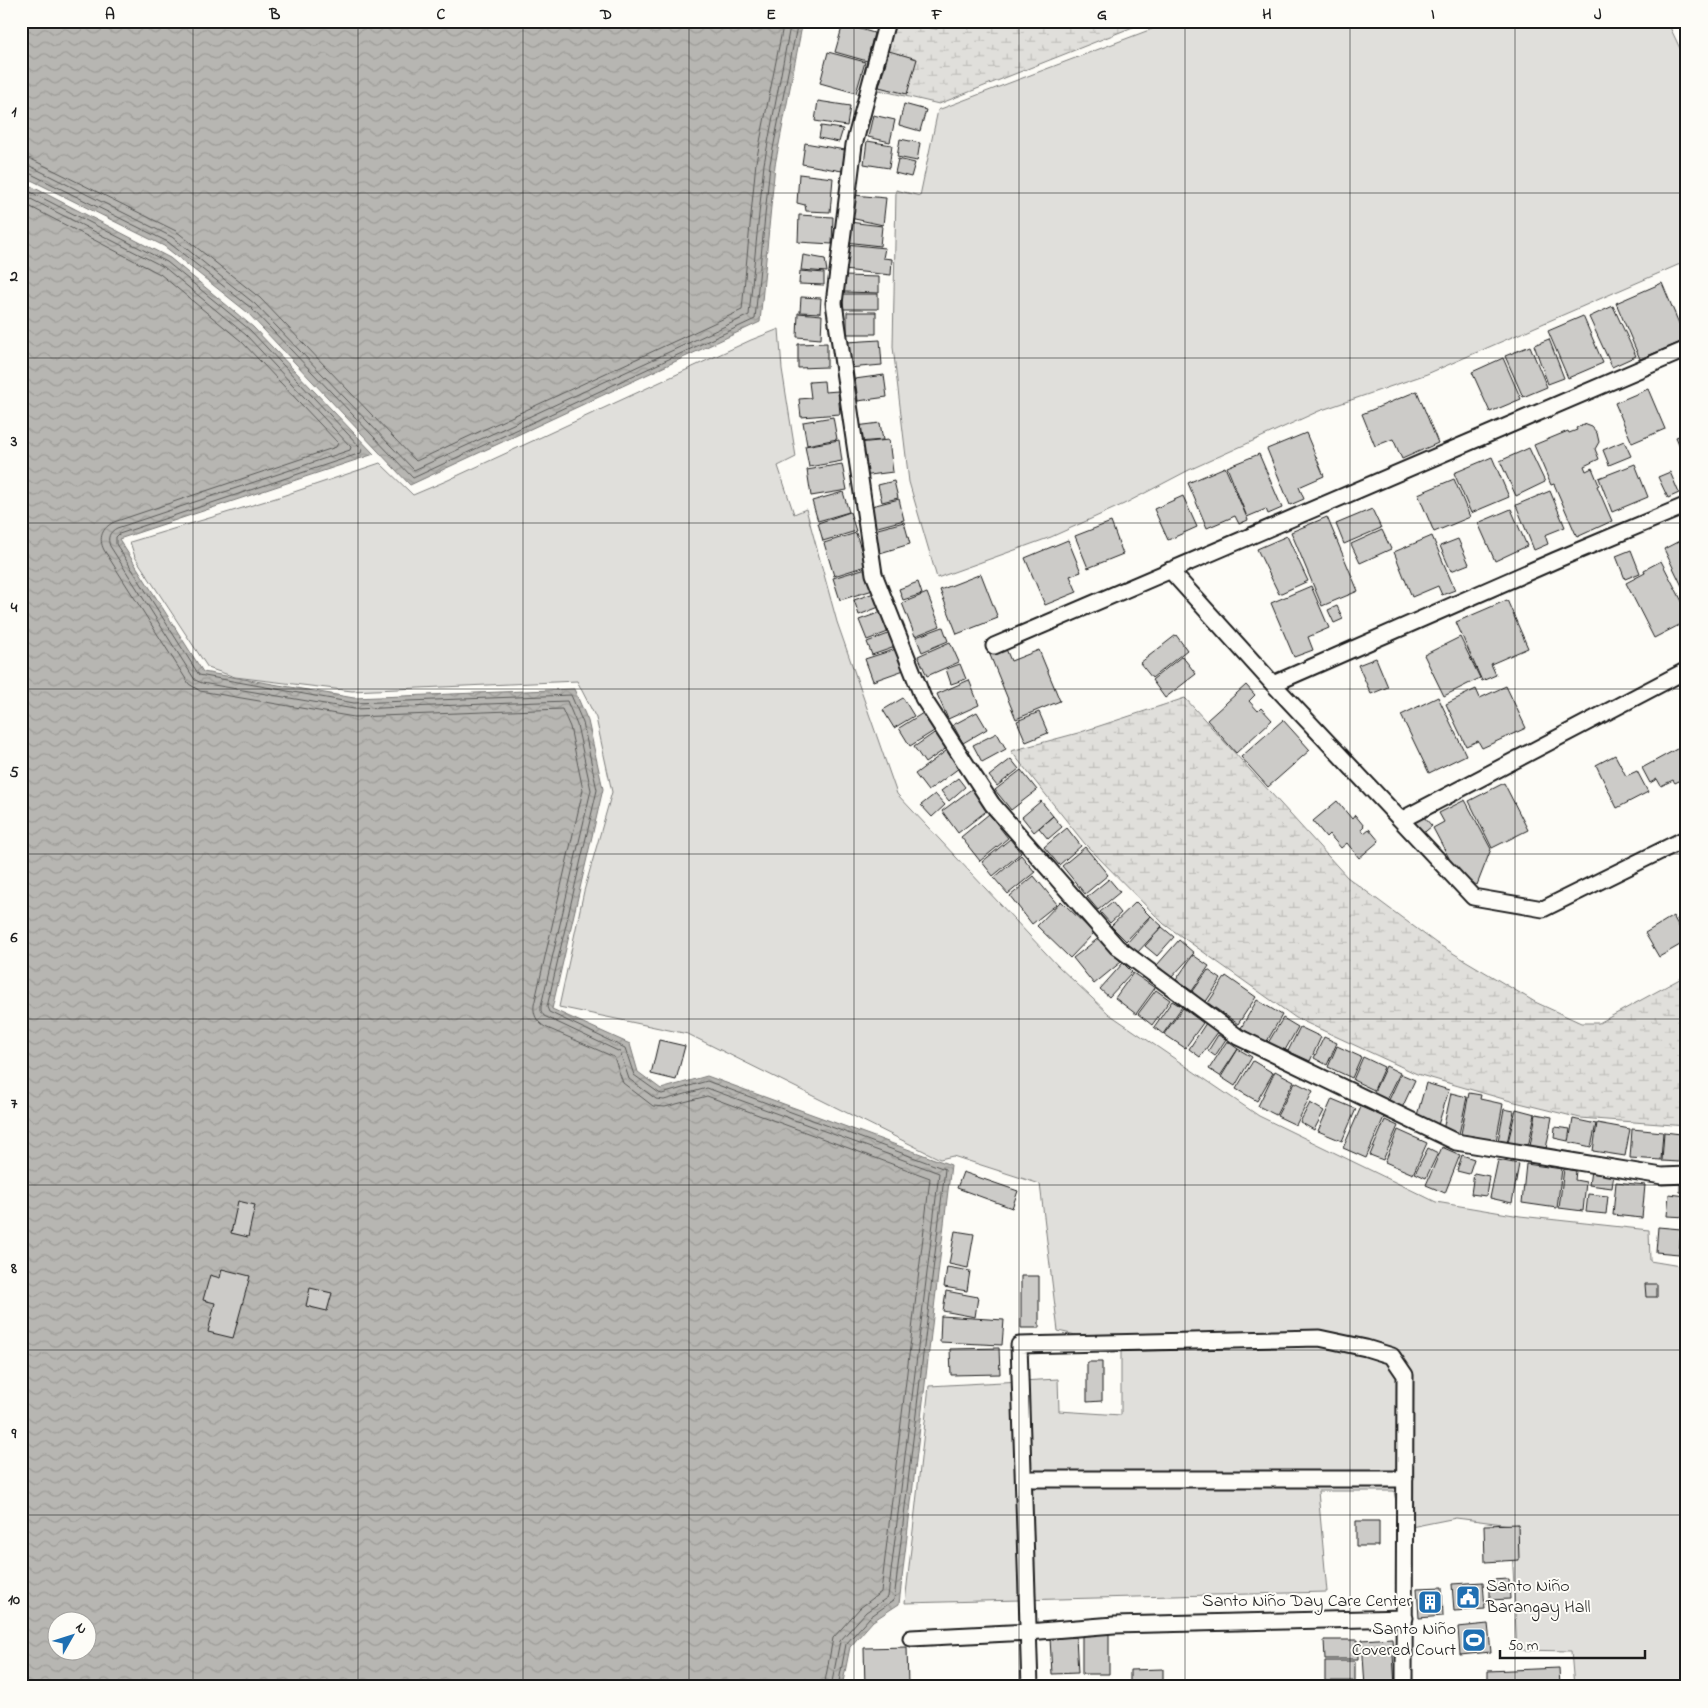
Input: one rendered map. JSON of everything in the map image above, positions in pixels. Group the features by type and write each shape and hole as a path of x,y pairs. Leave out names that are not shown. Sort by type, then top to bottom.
{"street":[{"path":"887,21 886,32 854,145 834,303 874,574 923,698 992,804 1117,948 1238,1037 1456,1142 1662,1176 1687,1175"},
{"path":"994,646 1687,349"},
{"path":"1273,684 1556,560 1687,505"},
{"path":"1170,570 1273,684 1473,897 1544,909 1687,838"},
{"path":"1401,820 1687,670"},
{"path":"1030,1687 1019,1345 1319,1338 1366,1348 1392,1356 1405,1375 1404,1687"},
{"path":"1033,1479 1405,1479"},
{"path":"911,1638 1114,1625 1404,1618"}],"green space":[{"path":"941,21 1148,21 939,104 875,89 895,22 937,29"},
{"path":"1173,21 1667,21 1687,63 1687,261 1427,374 1319,411 1189,470 1124,504 1051,537 937,578 909,482 893,347 896,190 920,196 938,110"},
{"path":"779,329 782,369 796,457 778,466 794,514 806,509 837,622 897,794 1058,966 1109,1014 1259,1116 1436,1202 1520,1216 1649,1230 1650,1261 1686,1267 1687,1263 1687,1687 1574,1687 1571,1651 1517,1650 1511,1525 1456,1518 1401,1529 1394,1491 1318,1491 1327,1592 905,1603 929,1386 1058,1379 1059,1411 1121,1415 1121,1345 1058,1331 1040,1184 953,1156 940,1159 688,1034 559,1007 584,891 612,792 596,718 577,681 352,691 235,677 208,668 135,557 130,542 279,497 380,463 413,495 751,340"},
{"path":"1185,698 1347,877 1436,943 1535,1002 1581,1023 1599,1023 1687,975 1687,1126 1580,1118 1507,1100 1417,1074 1296,1018 1164,924 1085,844 1011,751 1078,733"}],"water":[{"path":"21,21 803,21 775,165 760,322 410,485 247,312 164,246 21,175"},
{"path":"21,181 170,258 253,327 374,454 119,539 203,672 354,698 574,689 588,721 603,789 552,1009 630,1044 638,1072 661,1089 707,1076 951,1165 899,1604 873,1621 850,1647 842,1687 21,1687"}],"building":[{"path":"843,24 874,33 867,61 835,52"},
{"path":"889,51 917,59 907,94 879,87"},
{"path":"828,52 865,62 856,93 820,83"},
{"path":"818,101 850,106 847,126 815,121"},
{"path":"904,104 926,110 920,131 899,125"},
{"path":"873,115 895,120 890,142 868,137"},
{"path":"821,126 843,129 839,142 819,138"},
{"path":"900,139 920,143 917,161 897,157"},
{"path":"867,141 892,145 889,168 864,164"},
{"path":"805,143 845,150 842,171 802,164"},
{"path":"898,159 915,163 911,177 895,173"},
{"path":"799,174 833,178 830,212 806,211 805,205 797,203"},
{"path":"854,195 886,198 883,225 850,218"},
{"path":"799,215 833,217 832,244 798,242"},
{"path":"849,222 882,226 880,246 846,242"},
{"path":"846,244 885,248 883,258 892,259 891,275 843,270"},
{"path":"803,255 825,259 827,272 801,270"},
{"path":"800,271 824,273 824,285 799,284"},
{"path":"844,276 879,277 879,293 844,292"},
{"path":"1662,283 1686,340 1640,359 1616,303"},
{"path":"843,294 878,294 878,309 843,309"},
{"path":"801,297 821,298 820,313 800,312"},
{"path":"1613,306 1636,356 1612,367 1589,317"},
{"path":"847,312 876,312 876,334 847,334"},
{"path":"798,313 822,315 821,339 797,337"},
{"path":"1583,316 1603,363 1568,378 1548,331"},
{"path":"1549,339 1564,378 1548,384 1534,345"},
{"path":"880,340 882,365 849,368 847,342"},
{"path":"827,343 827,367 798,368 798,344"},
{"path":"1530,346 1547,387 1523,397 1505,356"},
{"path":"1503,358 1521,399 1490,412 1472,372"},
{"path":"884,375 887,397 858,401 855,379"},
{"path":"824,381 825,392 838,391 840,414 801,417 799,399 811,398 809,382"},
{"path":"1648,389 1665,429 1632,443 1615,403"},
{"path":"1417,391 1438,443 1402,459 1393,439 1375,446 1362,414"},
{"path":"833,417 837,439 807,445 803,422"},
{"path":"880,423 883,440 858,442 856,426"},
{"path":"1584,424 1592,427 1597,433 1599,442 1595,449 1599,459 1584,466 1586,471 1592,468 1599,485 1597,486 1612,521 1577,537 1554,484 1551,485 1534,445 1568,431 1569,433 1577,430 1576,428"},
{"path":"1306,433 1324,476 1299,487 1304,499 1290,505 1267,449"},
{"path":"1687,433 1687,463 1676,437"},
{"path":"839,440 842,461 809,467 805,446"},
{"path":"889,440 893,472 862,476 858,443"},
{"path":"1624,441 1631,456 1609,465 1603,450"},
{"path":"1529,448 1545,482 1516,496 1500,461"},
{"path":"1259,454 1282,508 1268,514 1266,509 1247,517 1227,467"},
{"path":"1492,457 1509,497 1471,513 1454,473"},
{"path":"842,464 847,490 811,496 807,470"},
{"path":"1635,464 1648,497 1612,512 1599,478"},
{"path":"1225,467 1248,520 1239,524 1235,516 1207,528 1188,483"},
{"path":"1670,472 1679,493 1668,498 1658,477"},
{"path":"1454,479 1470,517 1434,532 1418,494"},
{"path":"894,481 898,498 882,502 878,485"},
{"path":"1550,491 1565,527 1545,535 1548,544 1534,550 1516,505"},
{"path":"843,492 849,512 818,521 812,501"},
{"path":"1183,496 1197,527 1168,540 1154,509"},
{"path":"899,499 904,520 874,528 868,507"},
{"path":"1372,509 1381,528 1344,544 1336,524"},
{"path":"1511,509 1527,546 1495,561 1478,523"},
{"path":"850,512 856,531 823,541 818,523"},
{"path":"1327,517 1358,591 1322,606 1291,532"},
{"path":"904,522 910,544 880,553 874,530"},
{"path":"1111,522 1123,554 1088,568 1075,536"},
{"path":"1382,530 1391,549 1360,563 1351,544"},
{"path":"856,533 866,566 834,576 824,543"},
{"path":"1287,536 1308,581 1279,594 1257,549"},
{"path":"1432,536 1455,590 1442,595 1438,586 1412,597 1394,552"},
{"path":"1687,537 1687,584 1682,586 1664,549"},
{"path":"1458,539 1469,564 1451,571 1440,546"},
{"path":"1068,540 1081,572 1070,576 1077,592 1045,605 1025,558"},
{"path":"1631,550 1640,573 1625,579 1616,556"},
{"path":"1661,561 1687,611 1687,621 1654,638 1626,583 1645,573 1644,570"},
{"path":"866,568 873,590 840,600 833,578"},
{"path":"981,574 998,618 957,634 940,590"},
{"path":"918,582 922,594 903,600 899,589"},
{"path":"1311,586 1329,628 1308,637 1313,650 1294,657 1271,603"},
{"path":"874,593 879,607 859,615 854,600"},
{"path":"927,593 940,626 915,636 902,603"},
{"path":"1507,600 1528,648 1491,664 1496,675 1482,681 1456,622"},
{"path":"1337,606 1343,619 1334,623 1328,610"},
{"path":"881,612 888,632 867,640 859,620"},
{"path":"943,627 948,641 922,652 916,637"},
{"path":"891,633 895,647 872,655 867,642"},
{"path":"1176,635 1187,650 1152,678 1140,663"},
{"path":"1460,637 1480,678 1444,696 1424,655"},
{"path":"950,642 959,662 927,676 918,656"},
{"path":"896,649 904,670 873,681 865,659"},
{"path":"1006,649 1011,661 1039,650 1060,701 1016,719 990,655"},
{"path":"1182,656 1196,674 1165,698 1152,680"},
{"path":"1376,658 1388,687 1371,694 1358,665"},
{"path":"960,664 966,679 951,684 946,669"},
{"path":"969,680 979,705 948,719 937,694"},
{"path":"1246,685 1255,695 1249,701 1258,711 1261,708 1272,720 1236,753 1207,720"},
{"path":"1506,686 1526,728 1482,748 1478,741 1466,746 1446,704 1476,689 1480,698"},
{"path":"1438,697 1466,755 1429,773 1401,715"},
{"path":"903,698 914,716 894,728 883,710"},
{"path":"977,712 987,729 963,743 953,725"},
{"path":"1039,712 1048,733 1026,742 1017,721"},
{"path":"923,713 934,731 910,746 899,728"},
{"path":"1283,720 1310,750 1268,787 1241,757"},
{"path":"940,729 951,745 925,763 914,747"},
{"path":"997,733 1006,749 982,762 973,745"},
{"path":"1686,744 1687,782 1685,778 1675,783 1673,780 1661,786 1657,779 1650,783 1642,768"},
{"path":"950,748 963,765 928,791 915,774"},
{"path":"1615,755 1626,776 1637,771 1648,792 1617,808 1596,765"},
{"path":"1011,759 1019,769 997,786 989,776"},
{"path":"1021,770 1037,790 1011,810 995,790"},
{"path":"958,778 965,787 949,801 941,791"},
{"path":"1504,783 1528,830 1492,848 1469,801"},
{"path":"973,788 989,809 958,833 942,811"},
{"path":"935,794 945,805 932,817 921,805"},
{"path":"1465,800 1491,849 1477,885 1467,880 1445,860 1449,858 1433,828 1444,822 1439,813"},
{"path":"1041,801 1053,816 1034,832 1022,817"},
{"path":"1337,801 1352,819 1355,815 1364,826 1361,829 1364,833 1369,829 1379,841 1359,858 1347,843 1341,848 1329,834 1326,837 1313,821"},
{"path":"989,814 1008,838 980,861 961,837"},
{"path":"1422,815 1432,826 1420,836 1410,825"},
{"path":"1053,816 1062,827 1048,839 1039,828"},
{"path":"1067,828 1081,846 1059,865 1044,847"},
{"path":"1010,839 1021,853 993,876 982,862"},
{"path":"1085,847 1108,875 1085,894 1062,866"},
{"path":"1687,852 1687,874 1677,857"},
{"path":"1021,855 1035,872 1008,894 994,878"},
{"path":"1034,876 1057,904 1032,924 1010,896"},
{"path":"1109,879 1120,892 1098,910 1087,897"},
{"path":"1061,901 1094,933 1070,958 1037,926"},
{"path":"1112,902 1121,913 1110,923 1100,912"},
{"path":"1136,902 1150,916 1126,941 1111,926"},
{"path":"1687,913 1687,934 1677,919"},
{"path":"1151,916 1162,926 1137,953 1127,943"},
{"path":"1673,916 1687,941 1659,957 1645,933"},
{"path":"1162,927 1174,937 1157,956 1145,946"},
{"path":"1100,937 1121,962 1094,984 1073,958"},
{"path":"1179,940 1194,953 1171,978 1157,965"},
{"path":"1193,955 1209,966 1192,991 1176,980"},
{"path":"1123,963 1132,972 1109,997 1100,989"},
{"path":"1208,970 1221,979 1205,1003 1191,994"},
{"path":"1133,973 1155,988 1136,1014 1115,998"},
{"path":"1226,976 1256,997 1238,1024 1208,1003"},
{"path":"1156,990 1170,1000 1152,1025 1138,1014"},
{"path":"1257,1000 1282,1015 1266,1043 1241,1028"},
{"path":"1172,1001 1182,1007 1163,1034 1154,1027"},
{"path":"1183,1008 1203,1023 1185,1048 1164,1034"},
{"path":"1283,1018 1298,1027 1284,1052 1268,1043"},
{"path":"1206,1023 1218,1032 1200,1057 1189,1049"},
{"path":"1300,1027 1321,1037 1310,1061 1288,1051"},
{"path":"1218,1035 1226,1039 1215,1056 1208,1051"},
{"path":"1324,1037 1337,1043 1327,1065 1314,1058"},
{"path":"659,1040 685,1046 676,1080 651,1074"},
{"path":"1227,1041 1238,1049 1220,1076 1209,1069"},
{"path":"1337,1046 1361,1057 1352,1078 1328,1067"},
{"path":"1238,1049 1252,1057 1235,1086 1221,1077"},
{"path":"1363,1057 1384,1067 1374,1090 1353,1080"},
{"path":"1253,1061 1273,1073 1257,1101 1236,1089"},
{"path":"1386,1066 1400,1073 1387,1100 1373,1094"},
{"path":"1275,1071 1294,1081 1276,1115 1258,1106"},
{"path":"1401,1074 1415,1080 1402,1108 1388,1102"},
{"path":"1295,1082 1313,1091 1296,1125 1277,1116"},
{"path":"1426,1083 1449,1090 1438,1125 1416,1119"},
{"path":"1451,1093 1467,1097 1459,1134 1443,1130"},
{"path":"1469,1093 1481,1095 1480,1099 1503,1104 1496,1141 1461,1134"},
{"path":"1332,1099 1356,1109 1342,1141 1318,1131"},
{"path":"1310,1103 1324,1111 1314,1130 1300,1122"},
{"path":"1361,1107 1384,1117 1366,1158 1343,1148"},
{"path":"1504,1109 1514,1111 1507,1143 1498,1141"},
{"path":"1516,1109 1535,1114 1528,1147 1508,1142"},
{"path":"1536,1114 1552,1117 1546,1149 1530,1146"},
{"path":"1573,1119 1596,1124 1591,1147 1569,1142"},
{"path":"1385,1120 1398,1126 1383,1160 1370,1155"},
{"path":"1597,1123 1630,1129 1625,1156 1593,1151"},
{"path":"1555,1127 1570,1129 1568,1141 1554,1138"},
{"path":"1632,1129 1663,1132 1661,1160 1630,1158"},
{"path":"1398,1130 1427,1143 1413,1174 1385,1162"},
{"path":"1683,1131 1687,1131 1687,1164 1681,1164"},
{"path":"1664,1132 1681,1134 1679,1162 1662,1161"},
{"path":"1442,1147 1460,1155 1445,1193 1426,1185"},
{"path":"1428,1148 1438,1153 1426,1178 1415,1173"},
{"path":"1462,1155 1474,1159 1469,1174 1457,1171"},
{"path":"1498,1160 1519,1164 1512,1203 1490,1198"},
{"path":"1526,1164 1562,1169 1557,1208 1522,1203"},
{"path":"1564,1169 1576,1171 1575,1180 1586,1182 1583,1211 1559,1208"},
{"path":"1591,1170 1614,1173 1612,1188 1589,1185"},
{"path":"963,1172 1018,1191 1012,1208 957,1188"},
{"path":"1474,1173 1489,1176 1486,1196 1471,1194"},
{"path":"1680,1179 1687,1179 1687,1193 1680,1192"},
{"path":"1616,1182 1645,1185 1642,1218 1613,1215"},
{"path":"1588,1194 1608,1196 1606,1214 1586,1212"},
{"path":"1669,1194 1687,1196 1687,1217 1667,1216"},
{"path":"238,1201 255,1205 248,1237 231,1233"},
{"path":"1658,1227 1681,1229 1679,1254 1656,1252"},
{"path":"955,1231 974,1234 968,1268 949,1264"},
{"path":"947,1267 970,1271 967,1291 944,1287"},
{"path":"222,1269 250,1276 233,1338 208,1332 215,1303 203,1300 210,1275 220,1278"},
{"path":"1021,1276 1039,1276 1039,1328 1021,1328"},
{"path":"1645,1284 1657,1284 1657,1297 1646,1297"},
{"path":"310,1288 332,1293 327,1311 306,1306"},
{"path":"946,1291 978,1297 975,1317 943,1311"},
{"path":"941,1316 1004,1320 1002,1345 940,1342"},
{"path":"999,1348 1000,1374 951,1375 950,1349"},
{"path":"1087,1362 1102,1362 1102,1401 1087,1402"},
{"path":"1356,1521 1379,1521 1379,1546 1356,1546"},
{"path":"1518,1524 1519,1560 1485,1562 1484,1525"},
{"path":"1509,1579 1510,1599 1490,1600 1490,1580"},
{"name":"Santo Niño Barangay Hall","path":"1483,1582 1485,1609 1454,1611 1452,1584"},
{"name":"Santo Niño Day Care Center","path":"1442,1587 1443,1616 1419,1618 1417,1588"},
{"name":"Santo Niño Covered Court","path":"1488,1624 1491,1652 1460,1655 1458,1627"},
{"path":"1082,1634 1109,1634 1109,1674 1082,1674"},
{"path":"1076,1637 1078,1673 1052,1674 1050,1638"},
{"path":"1392,1638 1395,1687 1365,1687 1362,1640"},
{"path":"1324,1640 1358,1640 1358,1659 1325,1659"},
{"path":"907,1647 908,1687 865,1687 864,1648"},
{"path":"1325,1661 1355,1661 1355,1681 1325,1681"},
{"path":"1559,1668 1560,1687 1488,1687 1488,1671"},
{"path":"1163,1669 1163,1687 1130,1687 1130,1670"}],"place":[{"name":"Santo Niño Barangay Hall","path":"1468,1597"},
{"name":"Santo Niño Day Care Center","path":"1430,1602"},
{"name":"Santo Niño Covered Court","path":"1474,1640"}]}
